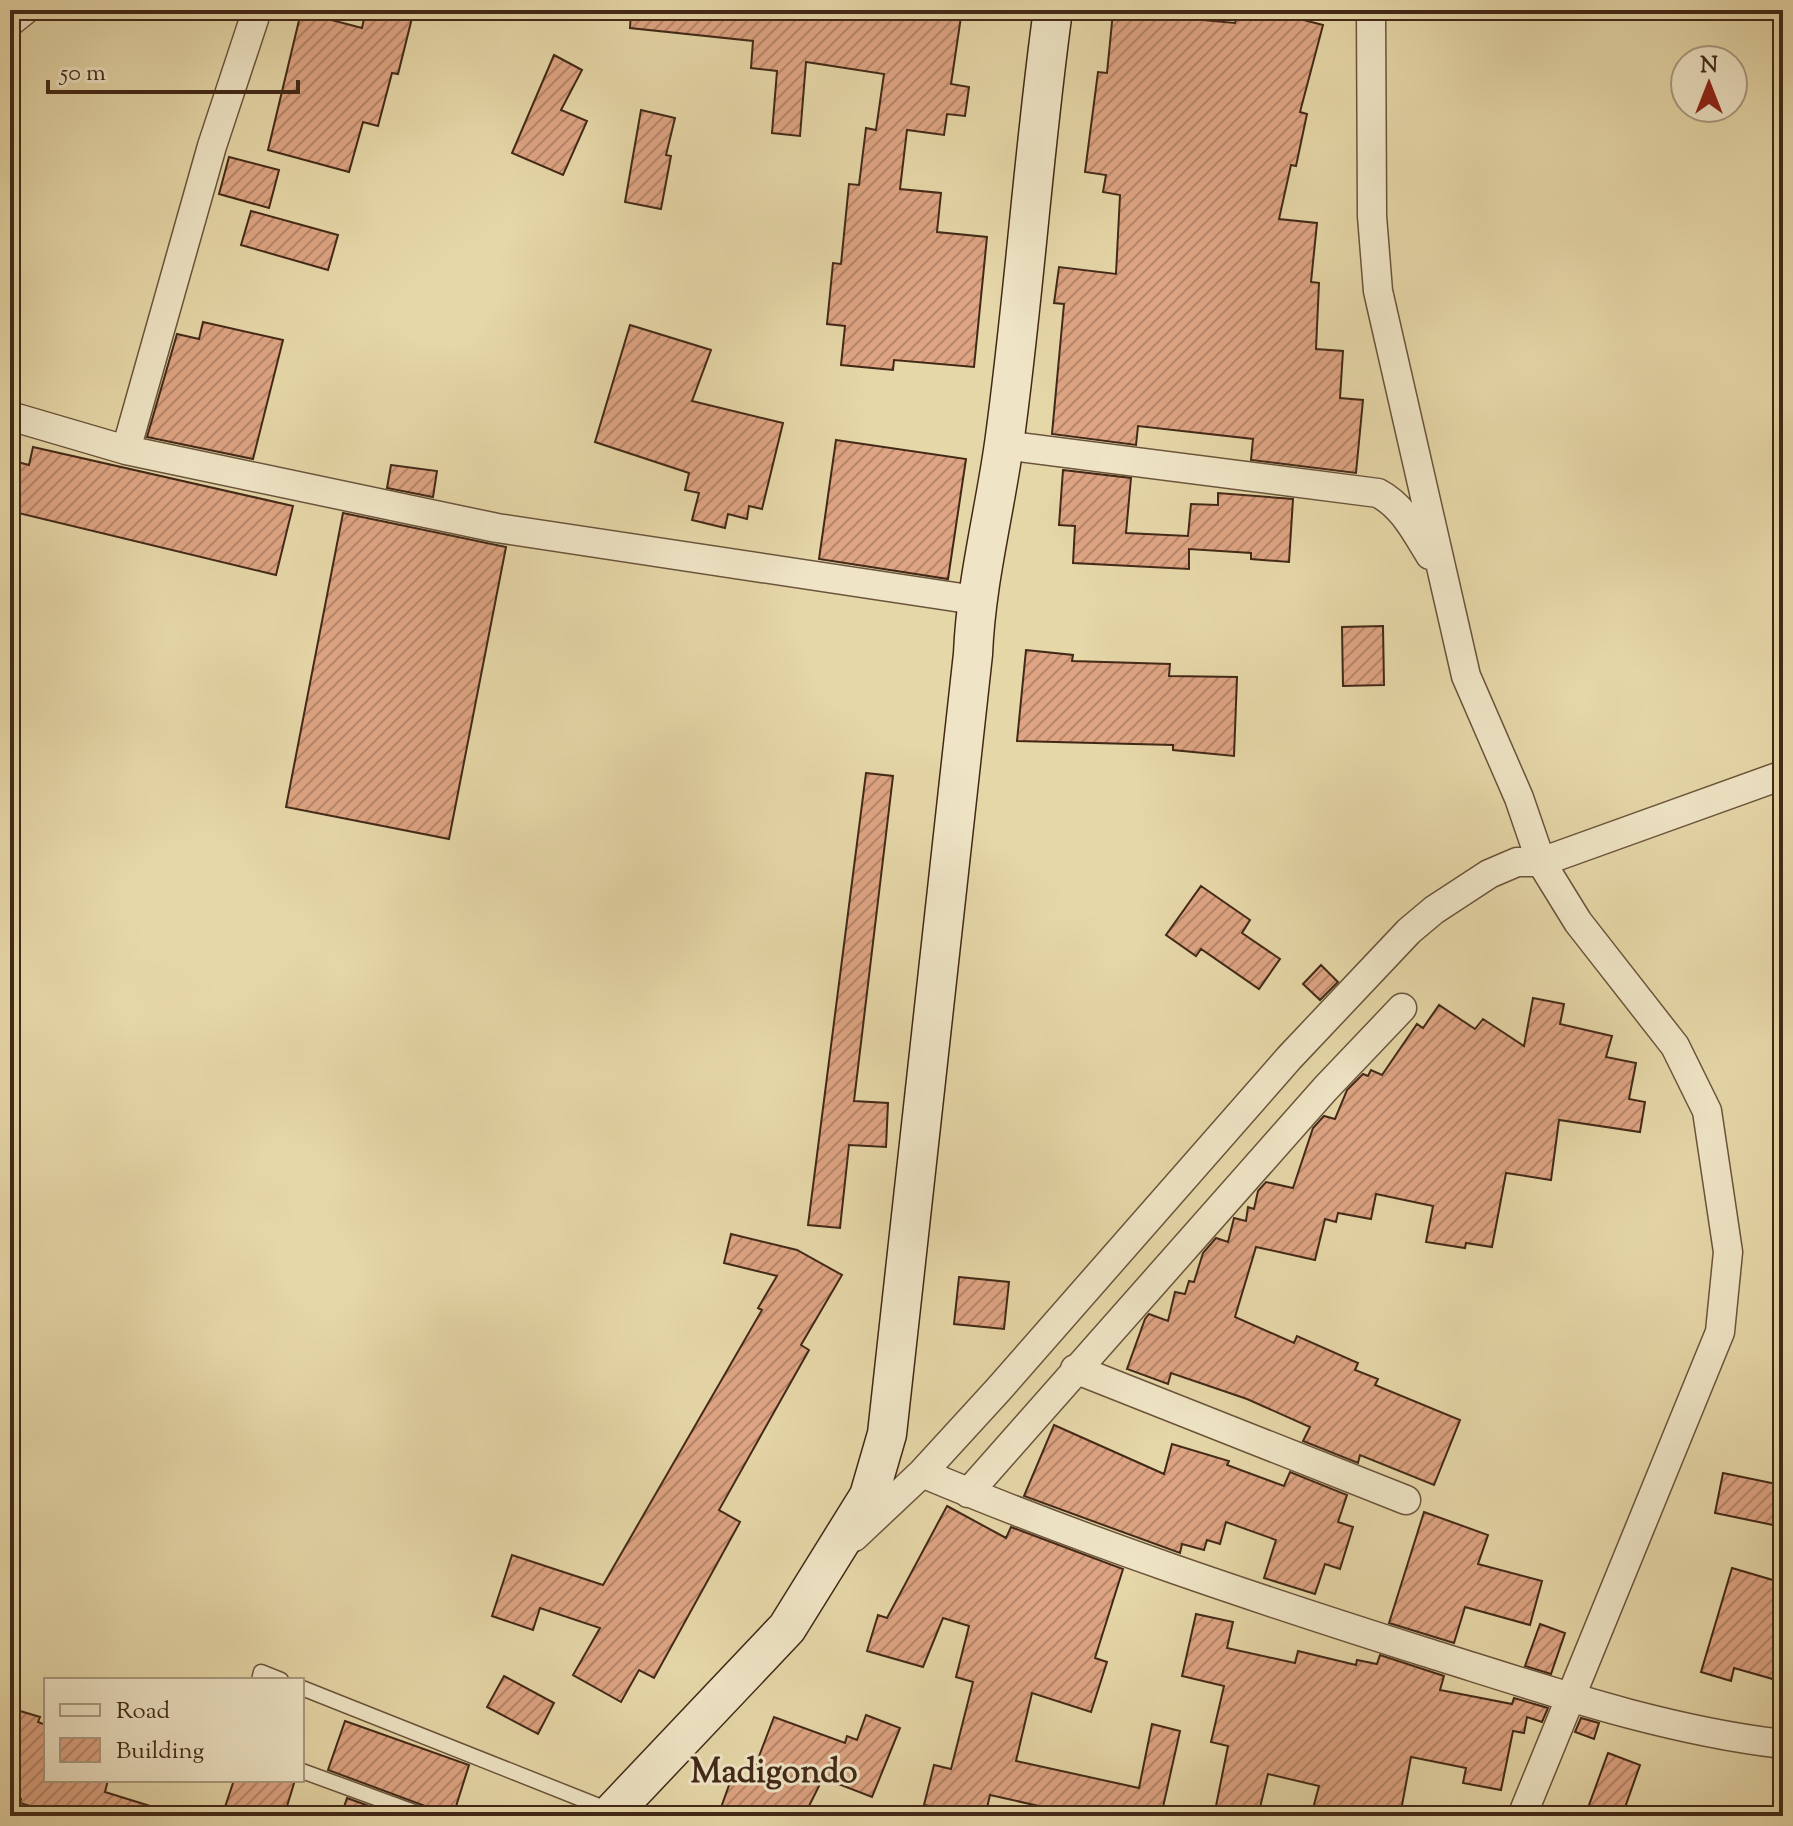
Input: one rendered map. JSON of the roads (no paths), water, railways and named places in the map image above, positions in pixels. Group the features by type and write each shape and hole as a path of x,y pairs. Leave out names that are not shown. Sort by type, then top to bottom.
{"main road":[{"path":"611,1814 787,1628 836,1554 869,1496 887,1434 973,654 975,600 1004,445 1035,138 1053,10"}],"street":[{"path":"10,22 25,10"},
{"path":"126,450 212,146 257,10"},
{"path":"1371,10 1372,216 1378,291 1466,676 1519,798 1541,862 1578,922 1661,1027 1689,1069 1707,1111 1728,1252 1720,1332 1568,1697 1522,1816"},
{"path":"10,416 126,450 497,528 975,600"},
{"path":"1004,445 1378,493 1405,515 1442,573"},
{"path":"836,1554 922,1473 1289,1058 1409,931 1434,910 1489,874 1517,862 1541,862 1783,775"},
{"path":"968,1493 1075,1369 1402,1008"},
{"path":"1075,1369 1406,1500"},
{"path":"922,1473 1217,1586 1568,1697 1717,1733 1783,1744"}],"lane":[{"path":"260,1678 261,1672 276,1678"},
{"path":"304,1689 611,1814"},
{"path":"304,1772 425,1816"}],"district":[{"name":"Madigondo","path":"774,1770"}]}
